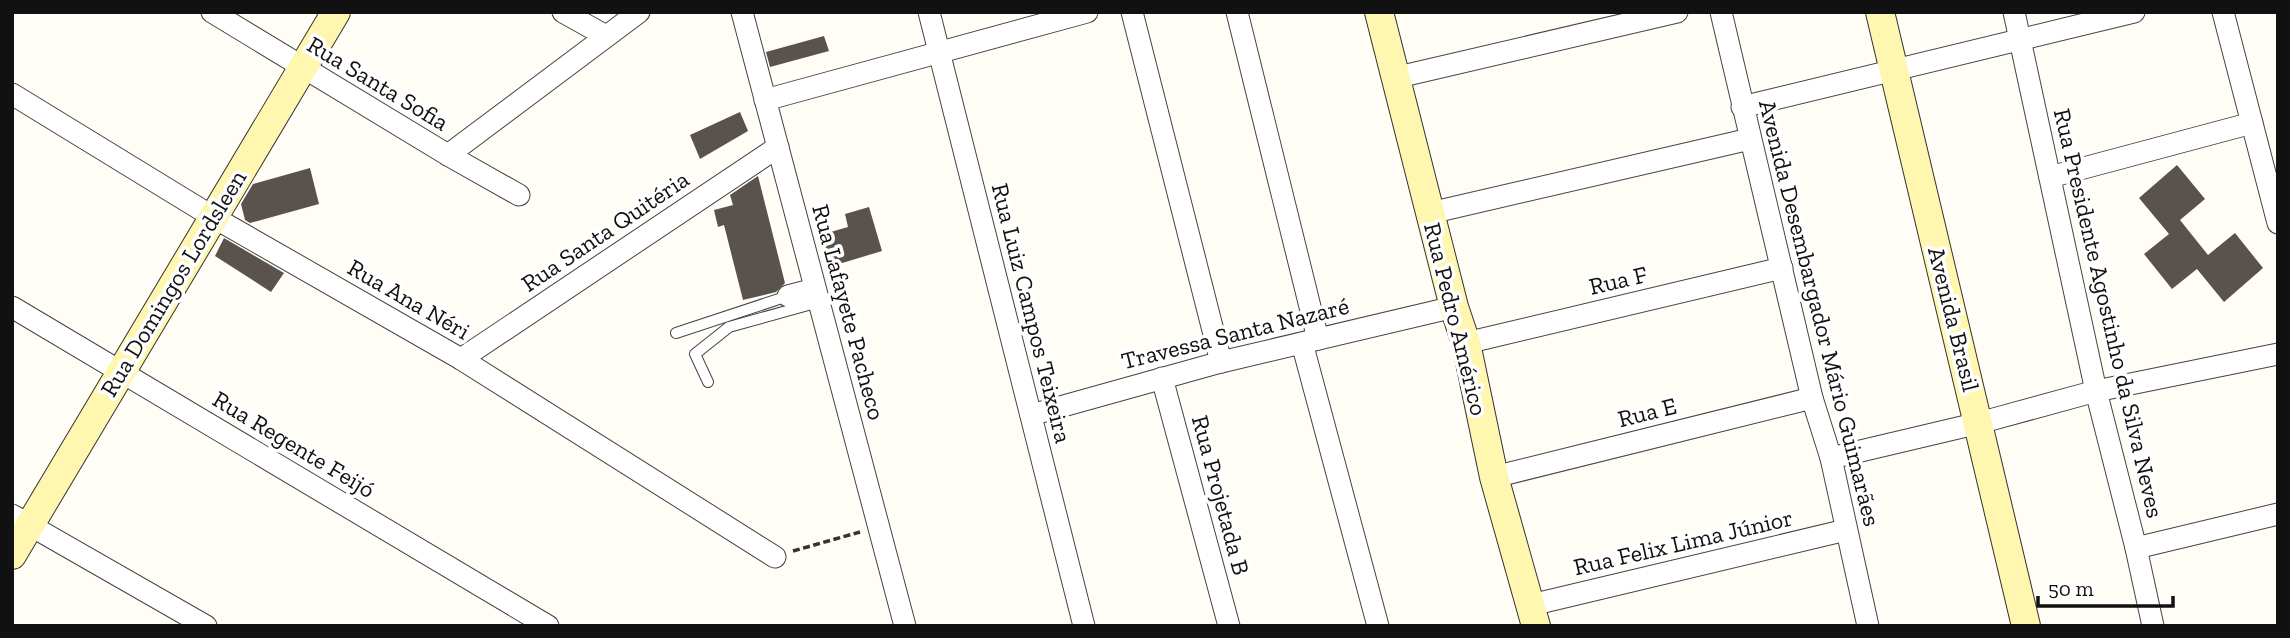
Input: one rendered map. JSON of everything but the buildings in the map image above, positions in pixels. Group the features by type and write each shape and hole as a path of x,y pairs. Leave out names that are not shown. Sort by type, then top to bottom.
{"street":[{"name":"Rua Santa Sofia","path":"212,12 519,195"},
{"name":"Rua Domingos Lordsleen","path":"12,555 21,520 120,371 336,12"},
{"path":"563,12 606,36"},
{"path":"448,155 639,12"},
{"name":"Rua Lafayete Pacheco","path":"742,12 905,626"},
{"name":"Rua Luiz Campos Teixeira","path":"929,12 1084,626"},
{"path":"765,100 1087,12"},
{"path":"1132,12 1221,362"},
{"path":"1237,12 1310,341 1378,626"},
{"name":"Rua Pedro Américo","path":"1379,12 1454,307 1466,343 1494,477 1533,615"},
{"path":"1395,79 1677,12"},
{"name":"Avenida Desembargador Mário Guimarães","path":"1721,12 1812,398 1831,458 1868,626"},
{"name":"Avenida Brasil","path":"1880,12 2026,626"},
{"name":"Rua Presidente Agostinho da Silva Neves","path":"2014,12 2096,391 2136,548 2152,626"},
{"path":"1742,107 2134,12"},
{"path":"2223,12 2278,223"},
{"name":"Rua Ana Néri","path":"12,94 213,217 461,359 775,557"},
{"path":"2050,177 2252,123"},
{"path":"1430,213 1750,139"},
{"name":"Rua Santa Quitéria","path":"461,359 778,147"},
{"name":"Rua F","path":"1466,343 1782,268"},
{"path":"788,296 817,295"},
{"name":"Rua Regente Feijó","path":"12,307 548,626"},
{"name":"Travessa Santa Nazaré","path":"1031,415 1221,362 1454,307"},
{"path":"1831,458 1979,423 2096,391 2278,354"},
{"name":"Rua Projetada B","path":"1162,378 1229,626"},
{"name":"Rua E","path":"1494,477 1812,398"},
{"path":"2136,548 2278,514"},
{"path":"21,520 206,626"},
{"name":"Rua Felix Lima Júnior","path":"1533,615 1846,530"}],"lane":[{"path":"708,382 695,354 729,327 817,295"},
{"path":"676,333 788,296"}],"path":[{"path":"775,557 879,526"}]}
